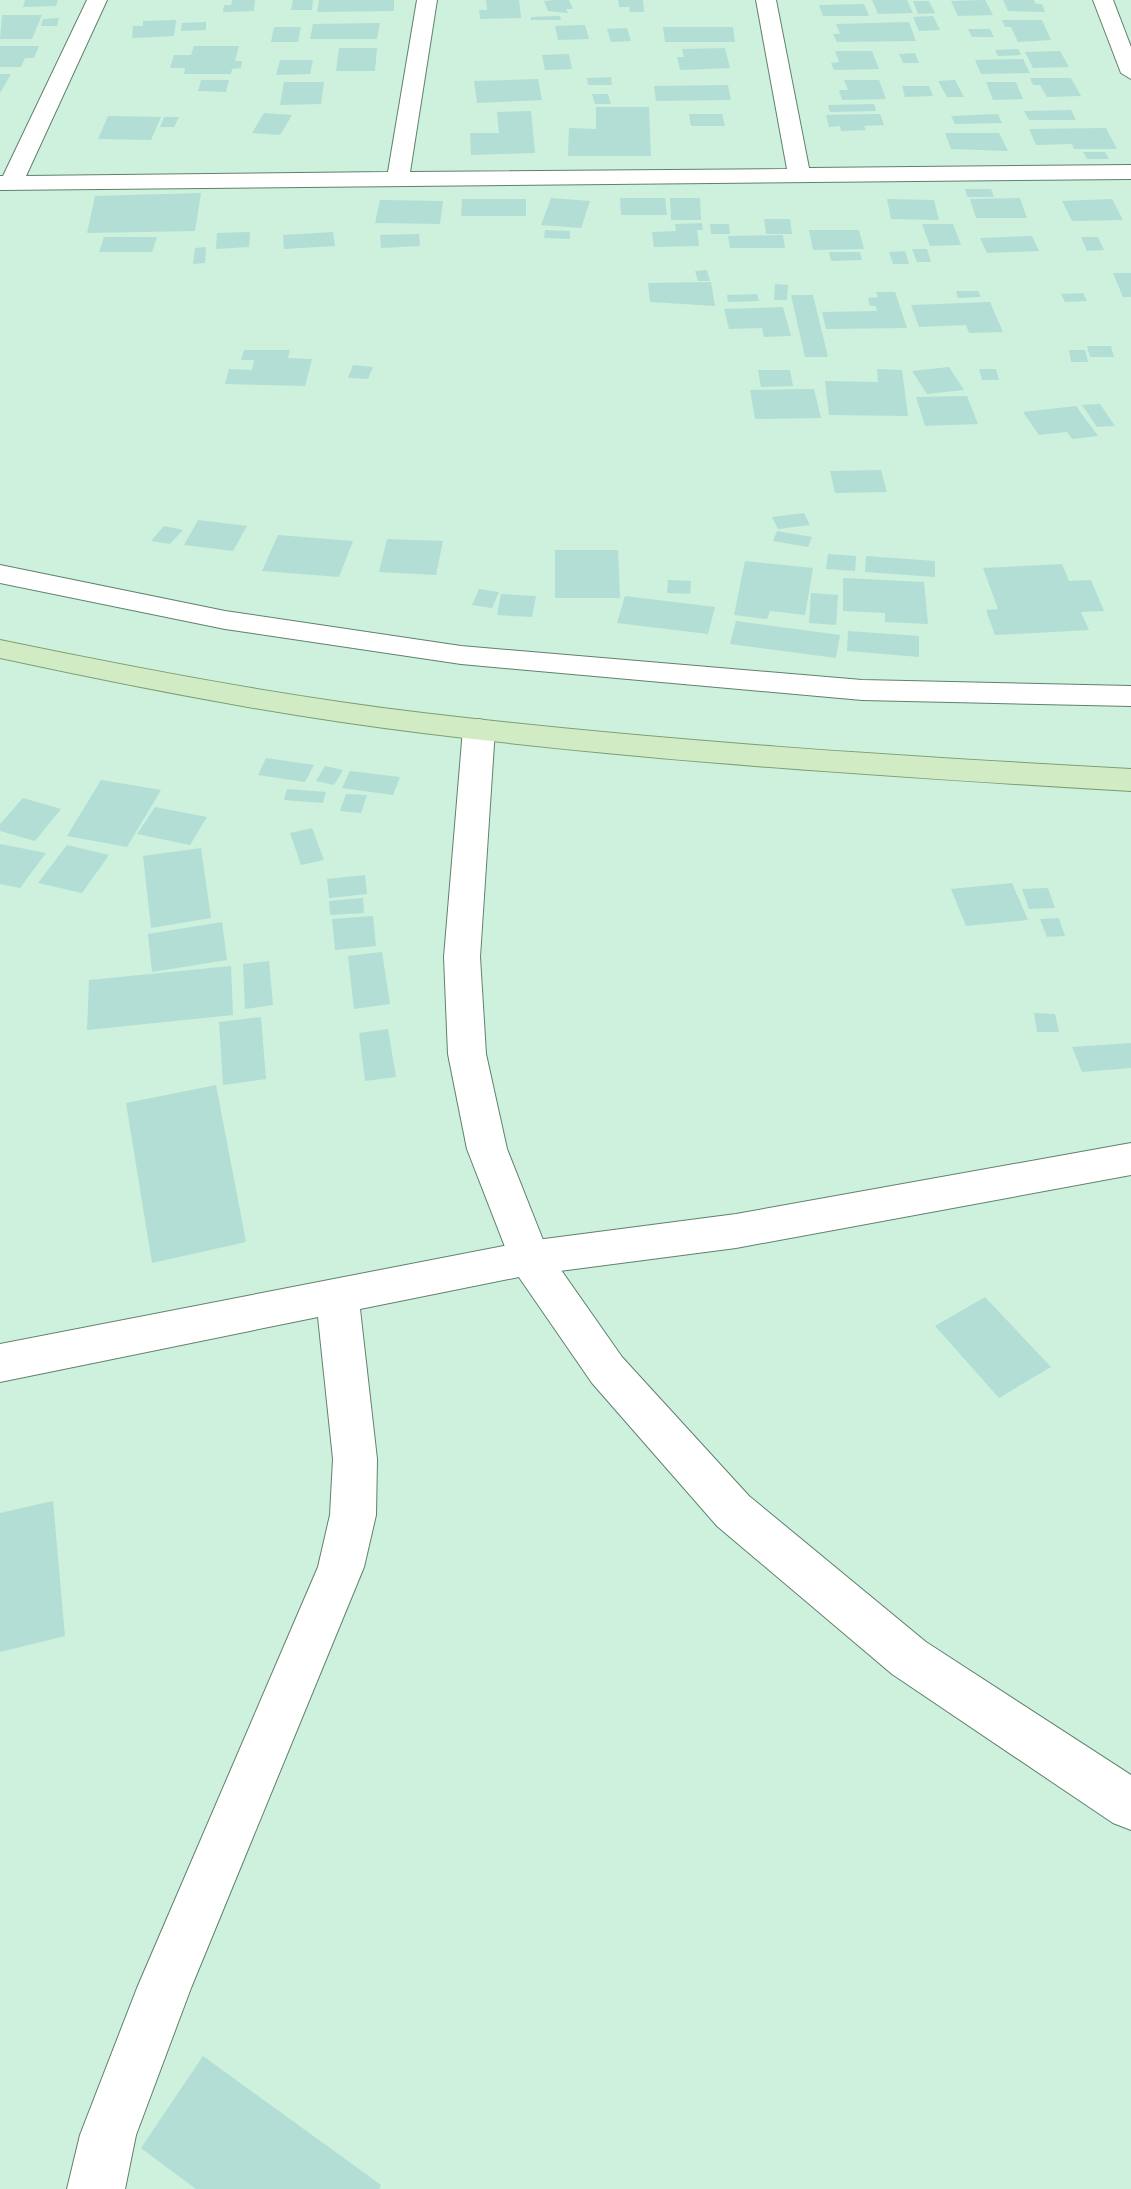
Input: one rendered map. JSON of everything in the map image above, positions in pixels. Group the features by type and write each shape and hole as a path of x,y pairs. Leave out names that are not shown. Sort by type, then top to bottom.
{"main road":[{"path":"0,649 102,672 328,709 479,729 789,761 1131,780"}],"street":[{"path":"97,0 6,182 1131,172"},
{"path":"398,179 427,0"},
{"path":"766,0 799,175"},
{"path":"1103,0 1131,74"},
{"path":"0,574 225,620 461,655 862,690 1131,696"},
{"path":"479,729 462,957 467,1054 487,1149 529,1258 607,1370 733,1511 909,1658 1131,1805"},
{"path":"0,1363 529,1258 736,1231 1131,1158"},
{"path":"96,2189 108,2135 164,1988 341,1567 353,1515 355,1460 337,1296"}],"building":[{"path":"25,0 58,0 56,6 23,7"},
{"path":"232,0 255,0 254,11 223,12 224,5 231,5"},
{"path":"293,0 313,0 312,10 291,10"},
{"path":"319,0 394,0 394,11 317,12"},
{"path":"486,0 519,0 521,18 480,19 479,10 487,10"},
{"path":"569,0 573,9 566,9 568,13 548,11 544,1"},
{"path":"618,0 643,0 644,12 629,12 630,7 619,7"},
{"path":"872,0 907,0 913,13 878,14"},
{"path":"985,0 993,15 958,16 951,1"},
{"path":"1003,0 1034,0 1036,4 1042,4 1045,12 1008,11"},
{"path":"913,1 929,1 935,13 918,14"},
{"path":"864,4 869,16 823,16 819,5"},
{"path":"2,15 42,15 32,39 0,39"},
{"path":"560,16 561,20 531,20 531,17"},
{"path":"933,16 940,30 919,31 913,17"},
{"path":"59,18 57,26 41,26 43,19"},
{"path":"176,20 174,36 132,38 133,26 143,26 143,21"},
{"path":"1002,20 1042,20 1051,40 1018,42 1011,27 1005,27"},
{"path":"206,22 206,30 181,31 182,23"},
{"path":"909,22 916,41 837,42 833,34 840,34 836,24"},
{"path":"380,23 377,39 310,39 313,24"},
{"path":"585,25 589,39 558,40 555,26"},
{"path":"274,27 301,27 298,42 271,42"},
{"path":"663,27 733,27 735,42 665,42"},
{"path":"627,28 631,41 611,42 607,29"},
{"path":"968,29 990,29 994,37 972,37"},
{"path":"0,46 39,46 34,58 25,58 21,67 0,67"},
{"path":"194,46 239,46 235,61 242,61 241,68 232,69 231,74 184,74 185,68 170,68 174,55 191,55"},
{"path":"339,48 377,48 375,71 336,71"},
{"path":"725,48 730,68 680,70 677,57 684,57 682,49"},
{"path":"1018,49 1021,55 998,56 995,50"},
{"path":"835,51 872,51 879,69 834,70 831,63 839,62"},
{"path":"1060,51 1069,67 1033,68 1025,52"},
{"path":"915,53 919,63 903,63 899,54"},
{"path":"569,54 572,69 545,70 542,55"},
{"path":"1023,59 1030,73 981,74 975,60"},
{"path":"280,60 313,60 310,74 276,75"},
{"path":"0,74 11,74 0,93"},
{"path":"611,77 612,85 588,85 587,78"},
{"path":"1030,78 1071,78 1081,96 1047,97 1040,85 1033,85"},
{"path":"538,79 542,100 477,103 474,81"},
{"path":"201,80 229,80 226,92 198,91"},
{"path":"844,80 879,80 886,99 842,100 839,90 848,90"},
{"path":"955,80 964,97 947,97 938,81"},
{"path":"284,82 324,82 321,104 280,105"},
{"path":"986,82 1016,82 1023,99 993,100"},
{"path":"728,85 731,100 656,101 654,86"},
{"path":"902,86 929,86 933,96 905,97"},
{"path":"592,94 608,94 611,104 595,104"},
{"path":"874,104 876,111 830,112 828,105"},
{"path":"596,107 649,107 651,156 568,156 569,128 596,129"},
{"path":"1071,110 1076,120 1029,120 1024,111"},
{"path":"531,111 535,153 471,155 470,133 499,133 497,112"},
{"path":"264,113 292,115 280,135 252,133"},
{"path":"689,114 722,114 725,126 691,126"},
{"path":"880,114 884,125 864,126 866,130 841,131 840,126 829,127 826,115"},
{"path":"998,114 1002,123 955,124 951,116"},
{"path":"108,116 161,117 151,140 98,139"},
{"path":"164,117 179,117 174,127 160,127"},
{"path":"1106,128 1117,149 1074,149 1072,144 1036,145 1029,129"},
{"path":"945,133 999,133 1008,151 951,149"},
{"path":"1083,152 1105,152 1109,159 1087,159"},
{"path":"965,189 991,189 994,197 967,197"},
{"path":"201,193 195,231 87,233 95,196"},
{"path":"551,198 590,201 581,228 541,225"},
{"path":"620,198 665,198 667,215 621,215"},
{"path":"670,198 700,198 701,220 671,220"},
{"path":"1020,198 1027,218 976,218 970,199"},
{"path":"462,199 526,199 526,216 461,216"},
{"path":"887,199 934,200 939,220 891,219"},
{"path":"1112,199 1123,220 1072,221 1062,201"},
{"path":"380,200 443,201 440,224 375,223"},
{"path":"764,219 790,219 792,234 766,234"},
{"path":"702,223 703,230 697,230 699,246 654,247 652,232 676,231 675,224"},
{"path":"710,224 729,224 730,234 711,234"},
{"path":"922,224 953,224 961,245 930,246"},
{"path":"545,230 570,231 570,239 544,238"},
{"path":"809,230 859,230 864,249 813,250"},
{"path":"250,232 249,247 216,249 217,233"},
{"path":"333,232 335,246 284,249 283,235"},
{"path":"419,234 420,246 381,248 380,235"},
{"path":"783,235 785,248 730,248 728,236"},
{"path":"1032,236 1039,251 987,253 980,238"},
{"path":"104,237 157,237 152,252 99,252"},
{"path":"1081,237 1098,237 1104,250 1087,251"},
{"path":"206,247 205,263 193,264 195,248"},
{"path":"912,249 927,249 931,262 917,262"},
{"path":"905,251 909,264 893,264 889,252"},
{"path":"829,252 860,252 862,260 831,261"},
{"path":"707,270 710,281 698,281 695,271"},
{"path":"1113,273 1131,273 1131,297 1123,297"},
{"path":"711,282 715,306 650,302 648,283"},
{"path":"775,284 788,285 787,300 774,300"},
{"path":"956,291 978,291 981,297 958,298"},
{"path":"876,292 895,292 907,328 826,329 822,312 877,311 876,306 870,306 868,298 878,297"},
{"path":"1083,293 1087,301 1065,302 1061,294"},
{"path":"757,294 759,301 728,302 727,295"},
{"path":"791,295 813,295 828,357 805,357"},
{"path":"990,302 1003,332 969,333 966,325 919,327 911,305"},
{"path":"783,307 791,336 764,337 762,328 729,329 724,309"},
{"path":"1087,346 1111,346 1114,357 1090,357"},
{"path":"244,350 290,350 288,358 312,359 305,386 225,384 229,369 252,370 254,360 241,360"},
{"path":"1069,350 1085,350 1088,362 1071,362"},
{"path":"353,365 373,367 368,379 348,378"},
{"path":"949,367 964,390 927,394 912,371"},
{"path":"877,369 902,370 908,416 829,415 825,381 878,382"},
{"path":"979,369 996,369 999,380 982,380"},
{"path":"758,370 790,370 793,386 761,387"},
{"path":"814,389 821,418 755,419 750,390"},
{"path":"967,396 978,424 925,426 916,397"},
{"path":"1100,404 1115,426 1097,427 1082,405"},
{"path":"1076,406 1098,436 1072,439 1067,432 1039,435 1023,412"},
{"path":"881,470 887,492 835,493 830,471"},
{"path":"804,513 810,525 778,529 772,517"},
{"path":"198,520 247,526 233,551 184,545"},
{"path":"164,526 183,530 170,544 151,541"},
{"path":"777,531 812,537 808,547 773,541"},
{"path":"278,535 353,541 339,577 262,571"},
{"path":"387,539 443,541 436,575 379,572"},
{"path":"555,550 618,550 620,598 555,598"},
{"path":"828,554 856,556 855,571 826,569"},
{"path":"866,556 935,561 935,577 865,572"},
{"path":"745,561 813,568 805,615 770,611 767,619 734,615"},
{"path":"1062,564 1069,581 1091,580 1104,611 1081,612 1089,630 995,635 986,610 998,609 983,568"},
{"path":"843,578 924,582 928,624 885,622 885,613 843,611"},
{"path":"668,580 691,581 690,594 667,593"},
{"path":"479,589 499,592 492,608 472,605"},
{"path":"811,593 838,595 836,625 809,623"},
{"path":"501,594 536,596 532,617 497,615"},
{"path":"625,596 715,607 708,634 617,623"},
{"path":"736,621 840,635 836,658 730,644"},
{"path":"848,631 919,636 919,657 847,651"},
{"path":"266,758 314,765 305,782 258,775"},
{"path":"325,766 343,770 334,785 316,781"},
{"path":"350,771 400,777 393,795 342,788"},
{"path":"101,780 161,790 127,847 67,836"},
{"path":"287,789 326,792 323,803 284,800"},
{"path":"346,794 367,795 361,813 340,811"},
{"path":"23,798 61,809 35,841 0,831 0,824"},
{"path":"155,807 207,817 190,845 137,834"},
{"path":"312,828 324,860 301,865 290,833"},
{"path":"0,844 46,853 20,888 0,884"},
{"path":"67,845 109,855 82,893 38,883"},
{"path":"201,848 211,918 151,928 143,856"},
{"path":"365,875 367,894 329,898 327,879"},
{"path":"1012,883 1028,920 966,926 951,889"},
{"path":"1048,888 1055,908 1029,909 1022,889"},
{"path":"363,898 364,913 330,915 329,901"},
{"path":"373,916 376,946 335,950 332,919"},
{"path":"1059,918 1065,936 1047,937 1040,919"},
{"path":"222,922 227,960 152,972 148,934"},
{"path":"382,952 390,1004 354,1009 348,956"},
{"path":"269,961 273,1005 245,1009 243,964"},
{"path":"231,966 233,1015 87,1030 89,980"},
{"path":"1034,1013 1055,1014 1059,1032 1037,1032"},
{"path":"261,1017 266,1079 223,1085 219,1022"},
{"path":"388,1029 396,1077 365,1081 359,1033"},
{"path":"1131,1043 1131,1068 1082,1072 1072,1047"},
{"path":"216,1085 246,1242 152,1263 126,1103"},
{"path":"985,1297 1051,1367 999,1398 935,1326"},
{"path":"53,1501 65,1636 0,1652 0,1513"},
{"path":"203,2056 381,2185 379,2189 196,2189 141,2148"}]}
